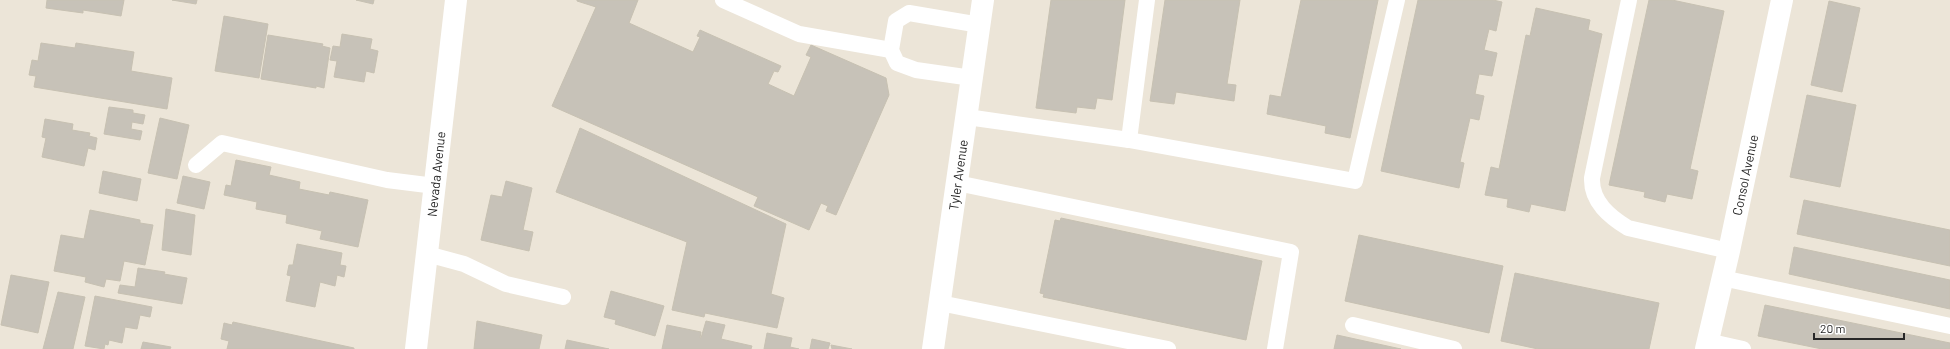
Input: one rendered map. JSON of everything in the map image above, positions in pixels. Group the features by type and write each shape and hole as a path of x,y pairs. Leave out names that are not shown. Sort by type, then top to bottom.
{"street":[{"name":"Nevada Avenue","path":"416,349 456,0"},
{"name":"Tyler Avenue","path":"933,349 983,0"},
{"name":"Consol Avenue","path":"1706,345 1729,251 1782,0"}],"lane":[{"path":"723,0 799,34 891,50"},
{"path":"1129,140 1147,0"},
{"path":"966,117 1129,140 1356,181 1397,0"},
{"path":"1629,0 1592,178 1594,193 1603,209 1617,222 1628,228 1729,251"},
{"path":"972,78 916,70 897,63 891,50 896,21 910,13 980,25"},
{"path":"196,165 222,143 387,180 435,186"},
{"path":"957,183 1249,242 1291,252 1275,349"},
{"path":"427,254 464,264 506,284 563,297"},
{"path":"1722,278 1950,326"},
{"path":"940,303 1168,349"},
{"path":"1353,325 1454,349"},
{"path":"1706,345 1743,349"}],"building":[{"path":"47,0 124,0 121,16 83,10 83,13 46,8"},
{"path":"172,0 197,0 196,4"},
{"path":"356,0 374,0 373,4"},
{"path":"577,0 638,0 629,23 693,52 700,37 697,36 700,30 781,66 778,72 774,71 768,84 794,96 811,57 806,55 811,45 886,78 889,95 836,215 826,211 828,206 821,203 809,230 754,206 758,197 552,106 596,7"},
{"path":"1051,0 1125,0 1112,100 1097,98 1095,109 1077,107 1076,113 1036,108"},
{"path":"1165,0 1240,0 1227,84 1236,85 1234,101 1176,92 1174,104 1150,101"},
{"path":"1301,0 1378,0 1350,138 1325,133 1326,126 1267,114 1270,95 1281,97"},
{"path":"1418,0 1493,0 1502,2 1496,31 1489,29 1484,50 1497,53 1492,76 1479,74 1475,94 1484,96 1479,120 1470,118 1460,162 1464,163 1459,188 1381,171"},
{"path":"1649,0 1672,0 1724,11 1690,169 1698,171 1692,199 1667,194 1665,202 1644,197 1645,192 1609,185"},
{"path":"1829,1 1860,8 1842,92 1811,85"},
{"path":"1536,8 1590,20 1588,30 1602,34 1565,211 1531,204 1529,212 1507,207 1508,199 1485,195 1491,167 1499,169 1526,35 1530,36"},
{"path":"224,16 268,24 259,78 215,71"},
{"path":"342,34 372,39 370,49 378,51 374,73 366,71 364,82 334,77 337,61 330,60 333,46 340,47"},
{"path":"268,35 323,44 322,46 330,48 324,88 261,79"},
{"path":"41,43 75,48 76,43 134,52 131,71 172,78 167,109 34,87 36,76 29,75 32,60 38,61"},
{"path":"1807,95 1856,105 1840,187 1790,177"},
{"path":"109,107 133,110 133,113 145,115 143,124 132,122 131,129 142,131 140,140 104,134"},
{"path":"160,118 189,125 177,179 148,173"},
{"path":"45,119 73,124 72,130 90,133 89,136 97,138 95,150 88,148 84,166 42,157 46,138 42,137"},
{"path":"580,128 786,224 771,294 784,298 777,328 705,313 704,317 672,310 687,242 556,192"},
{"path":"236,160 271,167 269,175 300,182 299,189 329,195 330,192 368,200 358,247 320,239 322,231 286,223 287,215 256,209 257,202 224,195 226,185 231,186"},
{"path":"103,171 141,179 137,201 99,193"},
{"path":"183,176 210,182 204,209 177,203"},
{"path":"506,181 532,188 523,230 533,232 529,251 481,240 491,195 502,197"},
{"path":"1804,200 1950,230 1950,266 1797,234"},
{"path":"166,209 195,215 191,255 162,250"},
{"path":"90,210 140,220 140,223 153,225 145,265 124,261 120,281 106,279 104,287 85,282 86,277 54,271 61,235 84,239"},
{"path":"1061,218 1262,261 1246,340 1043,297 1044,294 1040,293 1055,220 1060,221"},
{"path":"1359,235 1503,266 1489,333 1345,301"},
{"path":"297,244 342,253 340,265 346,266 344,277 337,275 335,286 320,282 315,307 286,301 291,276 287,275 289,265 293,265"},
{"path":"1794,247 1950,280 1950,309 1789,274"},
{"path":"138,268 165,272 164,274 187,278 182,304 118,293 120,285 135,287"},
{"path":"1515,273 1659,303 1649,349 1538,349 1501,341"},
{"path":"11,275 49,282 38,333 1,325"},
{"path":"611,291 664,306 655,336 615,324 616,320 604,317"},
{"path":"58,292 85,297 73,349 43,349"},
{"path":"95,296 152,307 150,317 140,315 137,329 125,327 122,343 109,340 108,345 105,344 104,349 85,346"},
{"path":"1765,305 1950,343 1950,349 1822,349 1758,336"},
{"path":"477,321 542,335 539,349 474,349"},
{"path":"706,321 725,325 721,339 752,346 751,349 662,349 667,325 701,332 701,338"},
{"path":"233,322 354,349 227,349 229,341 221,339 224,323 232,325"},
{"path":"767,333 792,338 790,347 799,349 764,349"},
{"path":"1337,335 1401,349 1334,349"},
{"path":"812,339 830,343 828,349 810,349"},
{"path":"567,340 609,349 565,349"},
{"path":"143,342 171,347 170,349 141,349"},
{"path":"831,345 852,349 832,349"}]}
